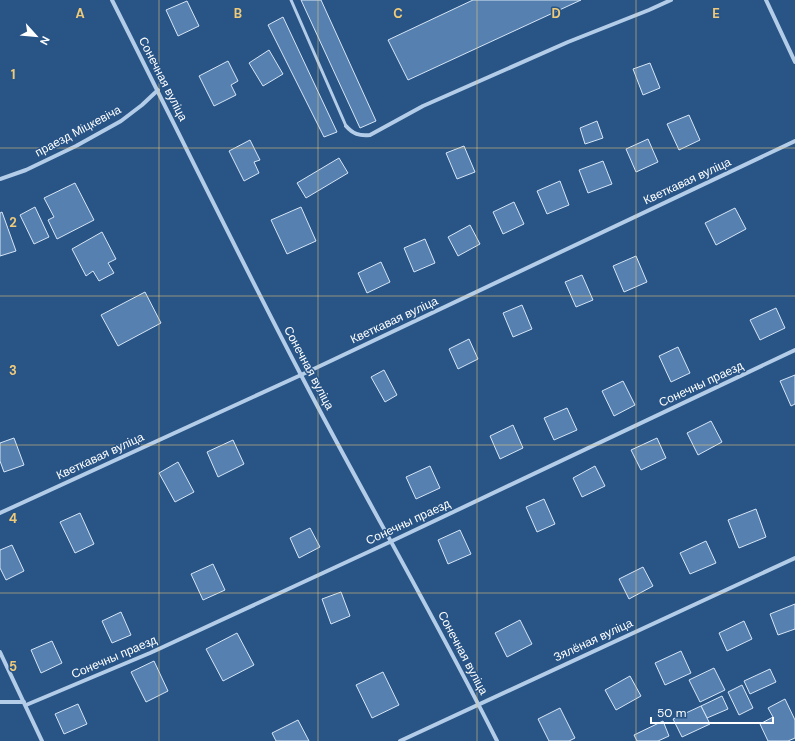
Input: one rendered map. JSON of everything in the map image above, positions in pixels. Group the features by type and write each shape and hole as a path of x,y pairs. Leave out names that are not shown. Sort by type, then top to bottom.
{"street":[{"name":"Сонечная вуліца","path":"112,0 301,375 392,541 479,704 497,741"},
{"path":"346,126 351,132 363,136 370,135 423,106 568,42 635,16 671,0"},
{"path":"766,0 795,62"},
{"name":"праезд Міцкевіча","path":"0,179 26,170 76,146 122,121 158,90"},
{"name":"Кветкавая вуліца","path":"0,512 301,375 795,142"},
{"name":"Сонечны праезд","path":"0,702 25,703 150,653 392,541 795,350"},
{"name":"Зялёная вуліца","path":"400,741 795,558"},
{"path":"0,652 42,741"}],"lane":[{"path":"291,0 346,126"}],"building":[{"path":"301,0 321,0 376,121 360,128"},
{"path":"473,0 581,0 408,80 388,40"},
{"path":"187,1 199,26 178,36 166,10"},
{"path":"283,17 337,132 324,137 268,25"},
{"path":"269,50 283,74 263,86 249,63"},
{"path":"228,61 238,81 231,85 236,95 214,106 199,76"},
{"path":"650,63 660,88 643,95 633,69"},
{"path":"689,115 700,140 679,150 667,124"},
{"path":"597,121 603,138 585,144 580,128"},
{"path":"648,139 658,162 636,172 626,149"},
{"path":"250,140 260,160 254,162 259,173 244,181 229,151"},
{"path":"464,146 475,172 457,179 446,153"},
{"path":"339,158 348,173 306,198 297,183"},
{"path":"603,161 612,184 588,193 579,170"},
{"path":"560,181 569,205 547,214 537,191"},
{"path":"75,183 94,220 57,239 48,220 54,217 44,198"},
{"path":"514,202 524,224 503,234 493,212"},
{"path":"35,207 49,237 34,244 20,215"},
{"path":"301,207 316,241 287,254 271,220"},
{"path":"735,208 746,229 716,245 705,223"},
{"path":"2,212 16,251 0,256 0,213"},
{"path":"470,225 480,244 458,256 448,237"},
{"path":"102,232 116,259 108,263 114,273 99,281 93,271 86,276 72,249"},
{"path":"425,239 435,263 414,272 404,248"},
{"path":"636,256 647,282 624,292 613,266"},
{"path":"381,262 390,282 367,293 358,273"},
{"path":"582,275 593,300 576,307 565,282"},
{"path":"145,292 161,323 118,346 101,315"},
{"path":"522,305 532,329 513,337 503,313"},
{"path":"776,308 785,328 760,340 750,320"},
{"path":"469,339 478,359 458,369 449,349"},
{"path":"678,347 690,373 671,382 659,356"},
{"path":"384,370 397,395 385,402 371,377"},
{"path":"795,375 795,404 791,406 780,381"},
{"path":"623,381 635,405 614,416 602,391"},
{"path":"567,408 577,430 554,440 544,418"},
{"path":"711,421 722,442 698,455 687,433"},
{"path":"513,425 523,448 500,459 490,436"},
{"path":"14,438 24,465 4,472 0,461 0,443"},
{"path":"657,438 666,458 641,470 631,450"},
{"path":"233,440 244,464 218,477 207,452"},
{"path":"178,462 194,492 175,502 159,473"},
{"path":"430,466 440,488 416,499 406,477"},
{"path":"595,466 605,486 582,497 573,478"},
{"path":"544,499 555,524 537,532 526,507"},
{"path":"756,509 766,537 739,548 728,520"},
{"path":"80,513 94,544 75,553 60,522"},
{"path":"310,528 320,547 299,558 290,538"},
{"path":"460,530 471,554 448,564 438,540"},
{"path":"706,541 716,563 690,574 680,553"},
{"path":"12,545 24,571 6,580 0,568 0,550"},
{"path":"213,564 225,590 203,600 191,574"},
{"path":"643,567 653,586 629,599 619,579"},
{"path":"341,592 350,616 331,624 322,599"},
{"path":"795,604 795,629 778,635 770,614"},
{"path":"121,612 131,635 112,643 102,621"},
{"path":"520,620 532,644 507,657 495,633"},
{"path":"744,621 752,639 727,651 719,633"},
{"path":"237,633 254,665 223,681 206,649"},
{"path":"52,641 62,663 41,673 31,650"},
{"path":"681,651 691,673 665,685 655,663"},
{"path":"154,661 168,691 146,702 131,672"},
{"path":"714,668 725,690 700,702 689,680"},
{"path":"770,669 776,682 750,694 744,681"},
{"path":"383,672 399,705 372,718 356,685"},
{"path":"630,676 641,696 616,710 605,690"},
{"path":"742,685 753,708 739,715 728,692"},
{"path":"722,696 728,709 707,718 701,706"},
{"path":"785,699 795,720 795,738 788,741 768,741 760,724 773,717 768,708"},
{"path":"78,704 87,724 64,734 55,714"},
{"path":"701,706 710,724 682,737 673,719"},
{"path":"560,708 575,738 569,741 549,741 538,719"},
{"path":"298,720 309,741 276,741 272,733"},
{"path":"663,721 669,736 658,741 637,741 634,735"}]}
